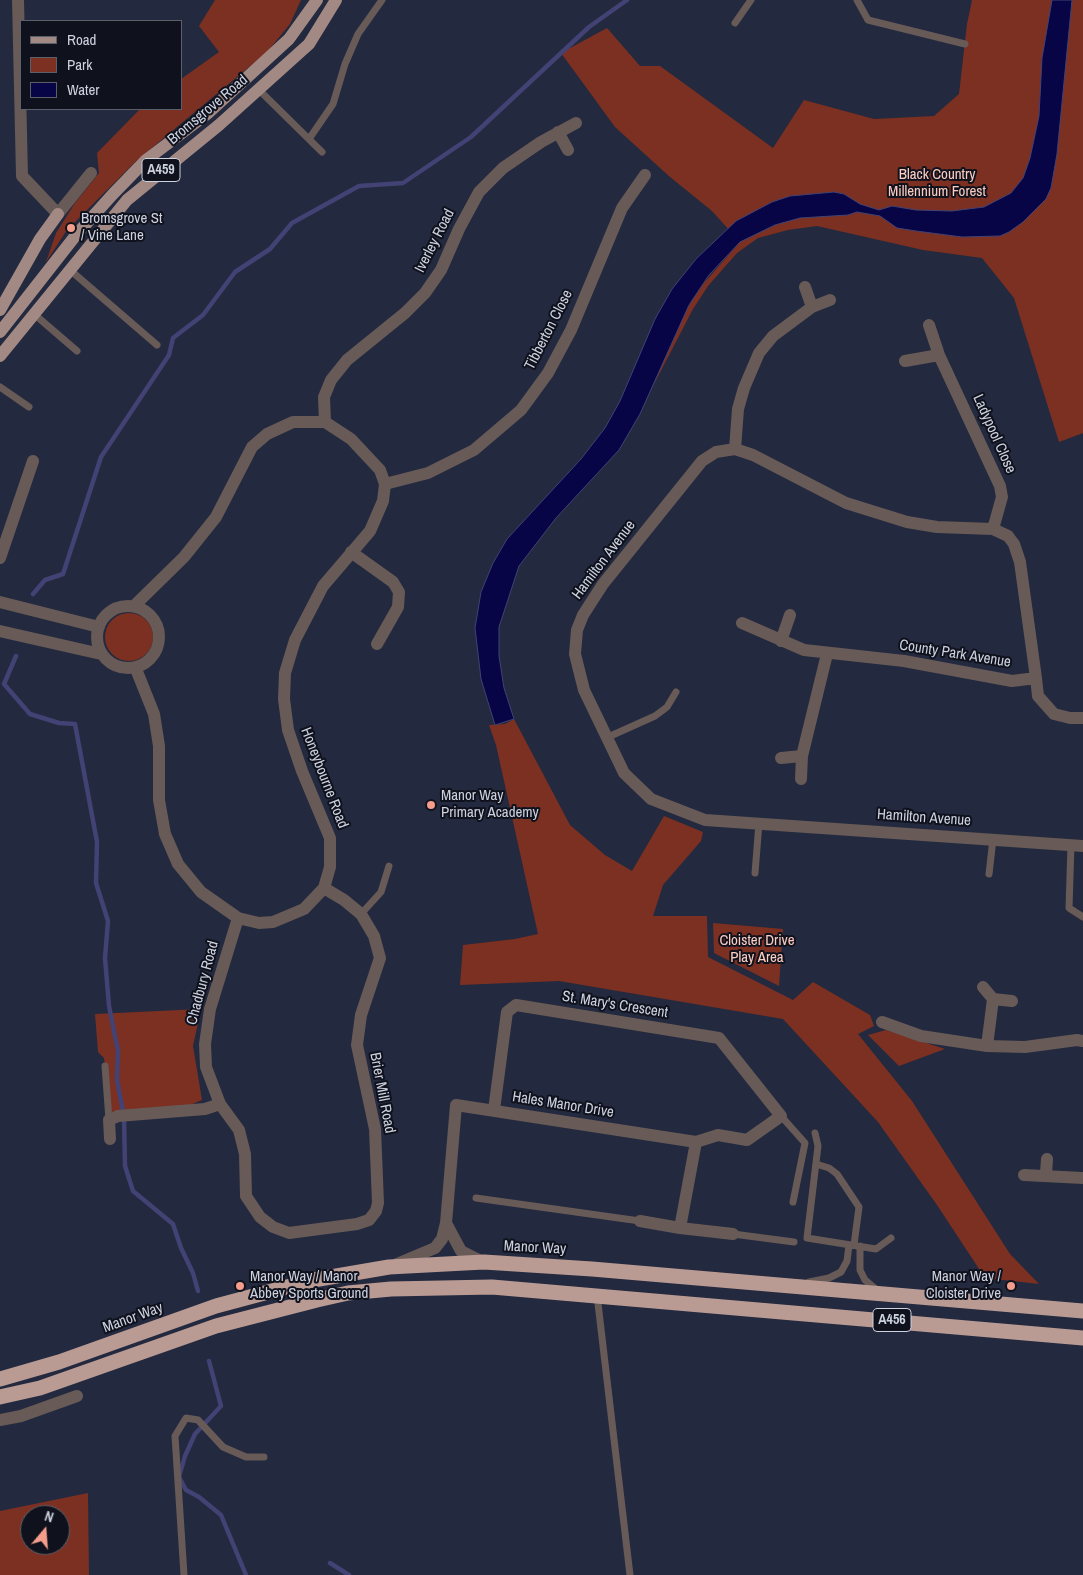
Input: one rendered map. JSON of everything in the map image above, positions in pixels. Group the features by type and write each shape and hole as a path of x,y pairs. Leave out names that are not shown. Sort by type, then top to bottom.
{"highway":[{"name":"Manor Way","path":"0,1379 59,1362 216,1306 313,1280 390,1266 484,1262 592,1269 1083,1311"},
{"name":"A456","path":"0,1397 40,1388 216,1326 308,1302 348,1294 391,1289 492,1287 597,1294 1083,1338"}],"main road":[{"name":"Bromsgrove Road","path":"0,332 76,235 113,194 146,160 207,114 289,40 317,0"},
{"name":"Bromsgrove Road","path":"0,356 127,200 258,90 309,44 336,0"},
{"path":"0,310 40,239 58,214"}],"street":[{"path":"18,0 20,51"},
{"path":"21,110 22,176 58,214 91,173"},
{"name":"Iverley Road","path":"325,422 324,397 332,380 347,360 405,313 425,293 441,270 459,229 479,192 503,168 558,132 576,123"},
{"path":"558,132 568,150"},
{"name":"Tibberton Close","path":"385,484 428,473 474,450 522,410 548,373 571,330 622,208 645,175"},
{"path":"806,287 812,307"},
{"path":"830,300 812,307 773,336 760,353 744,388 738,409 735,449 754,455 846,504 906,522 937,527 993,529 1008,536 1014,544 1020,562 1038,696 1054,714 1070,718 1083,718"},
{"name":"Ladypool Close","path":"929,325 939,355 1000,486 1002,497 993,529"},
{"path":"905,361 939,355"},
{"path":"134,606 184,557 216,517 252,447 267,434 293,422 325,422 351,439 365,452 380,470 385,484"},
{"name":"Hamilton Avenue","path":"735,449 716,452 702,461 603,584 583,615 577,630 575,654 584,690 624,773 650,799 705,820 1077,845"},
{"path":"0,558 33,461"},
{"name":"Honeybourne Road","path":"136,669 154,714 159,746 159,800 170,849 178,864 201,892 238,918 259,923 281,920 304,909 324,888 330,867 330,838 302,771 288,730 284,698 285,673 295,640 323,586 370,531 384,501 385,484"},
{"path":"351,552 393,582 399,592 398,607 377,644"},
{"path":"0,602 99,627"},
{"path":"0,631 101,654 114,664 136,669 144,666 153,658 160,641 156,622 145,611 134,606 124,606 112,611 99,627 96,640 101,654"},
{"path":"781,641 790,615"},
{"name":"County Park Avenue","path":"742,623 804,650 827,654 904,660 1012,680 1036,678"},
{"path":"801,779 802,756 827,654"},
{"path":"781,758 802,756"},
{"name":"Brier Mill Road","path":"324,888 344,900 361,914 374,936 380,958 361,1015 357,1045 375,1129 378,1203 376,1211"},
{"name":"Chadbury Road","path":"238,918 210,1009 204,1044 206,1066 220,1104 239,1130 245,1154 246,1196 260,1218 273,1227 289,1233 357,1224 369,1220 376,1211"},
{"path":"983,987 993,999 1012,1001"},
{"path":"987,1046 993,999"},
{"name":"St. Mary's Crescent","path":"494,1110 507,1012 516,1005 718,1038 781,1116"},
{"path":"882,1022 921,1036 987,1046 1025,1047 1077,1040 1083,1041"},
{"path":"110,1139 119,1117 205,1109 220,1104"},
{"name":"Hales Manor Drive","path":"390,1266 435,1248 442,1239 446,1223 456,1105 696,1142"},
{"path":"680,1228 696,1142 718,1135 747,1140 781,1116"},
{"path":"1046,1174 1047,1159"},
{"path":"1024,1175 1046,1174 1083,1178"},
{"path":"640,1221 733,1234"},
{"path":"446,1223 461,1251 484,1262"},
{"path":"0,1420 21,1416 78,1396"}],"lane":[{"path":"309,139 333,104 345,64 358,34 382,0"},
{"path":"736,23 751,0"},
{"path":"857,0 868,20 965,44"},
{"path":"258,90 322,152"},
{"path":"70,270 157,345"},
{"path":"34,314 77,351"},
{"path":"0,387 29,407"},
{"path":"606,738 655,716 667,707 676,692"},
{"path":"755,873 758,823"},
{"path":"989,874 992,839"},
{"path":"1077,845 1069,908 1083,917"},
{"path":"361,914 381,892 389,866"},
{"path":"104,1066 119,1117"},
{"name":"St. Mary's Crescent","path":"781,1116 805,1142 793,1202"},
{"path":"815,1133 818,1146 807,1238 876,1249 891,1238"},
{"path":"776,1284 811,1282 834,1277 846,1265 854,1246 859,1207 837,1174 829,1168 816,1164"},
{"path":"476,1198 640,1221"},
{"path":"733,1234 794,1242"},
{"path":"854,1246 860,1270 865,1280 880,1294"},
{"path":"597,1294 630,1575"},
{"path":"184,1575 175,1436 186,1418 198,1420 223,1448 246,1456 264,1457"}],"green space":[{"path":"215,0 301,0 290,24 267,52 136,161 67,230 46,262 56,233 75,203 99,173 97,153 139,110 182,110 182,78 219,52 199,26"},
{"name":"Black Country Millennium Forest","path":"972,0 1083,0 1083,433 1059,442 1014,298 982,258 923,250 817,226 788,230 758,238 737,253 708,286 693,309 654,384 675,332 697,291 740,242 712,211 670,177 615,127 561,53 607,28 640,66 660,66 773,148 804,100 874,119 934,116 959,94 967,24"},
{"path":"124,613 134,613 143,617 149,623 153,637 149,651 143,657 134,661 124,661 115,657 109,651 105,642 105,632 109,623 115,617"},
{"path":"514,719 570,825 605,855 632,871 664,816 703,832 701,841 663,885 653,916 707,916 708,957 793,1000 813,982 870,1015 874,1026 858,1034 912,1101 1010,1254 1039,1284 985,1278 937,1205 878,1122 783,1019 559,981 460,985 463,945 515,939 538,934 496,745 489,725 505,724"},
{"name":"Cloister Drive Play Area","path":"713,923 783,929 779,986 714,953"},
{"path":"201,1009 193,1046 202,1100 190,1105 110,1112 104,1058 98,1052 95,1014"},
{"path":"886,1030 945,1049 899,1066 868,1035"},
{"path":"88,1493 89,1575 0,1575 0,1511 20,1507 20,1555 70,1555 70,1505 29,1505"}],"water":[{"path":"1052,0 1072,0 1057,154 1051,188 1046,199 1023,222 1000,236 962,237 897,228 880,216 857,212 848,215 800,218 775,225 740,242 709,275 689,305 640,414 619,450 556,518 519,566 499,627 499,656 504,688 514,719 495,725 481,679 475,628 481,592 493,563 507,539 581,459 605,428 620,401 655,319 672,289 696,259 736,221 772,202 790,196 834,192 844,194 860,204 879,210 892,206 916,210 952,211 984,207 1011,193 1023,178 1030,158 1039,116 1042,58"}],"waterway":[{"path":"33,594 45,580 63,574 101,457 169,355 173,338 203,315 235,272 270,249 292,223 359,186 403,183 471,137 589,27 627,0"},
{"path":"16,656 4,684 30,714 59,723 75,724 97,842 96,883 108,921 105,958 109,1006 118,1051 117,1080 124,1117 125,1166 133,1191 173,1224 181,1248 193,1273 198,1291"},
{"path":"209,1361 221,1406 195,1434 185,1456 179,1477 186,1490 199,1497 221,1515 246,1575"},
{"path":"330,1563 349,1575"}],"place":[{"name":"Bromsgrove St / Vine Lane","path":"71,228"},
{"name":"Manor Way Primary Academy","path":"431,805"},
{"name":"Manor Way / Manor Abbey Sports Ground","path":"240,1286"},
{"name":"Manor Way / Cloister Drive","path":"1011,1286"}]}
